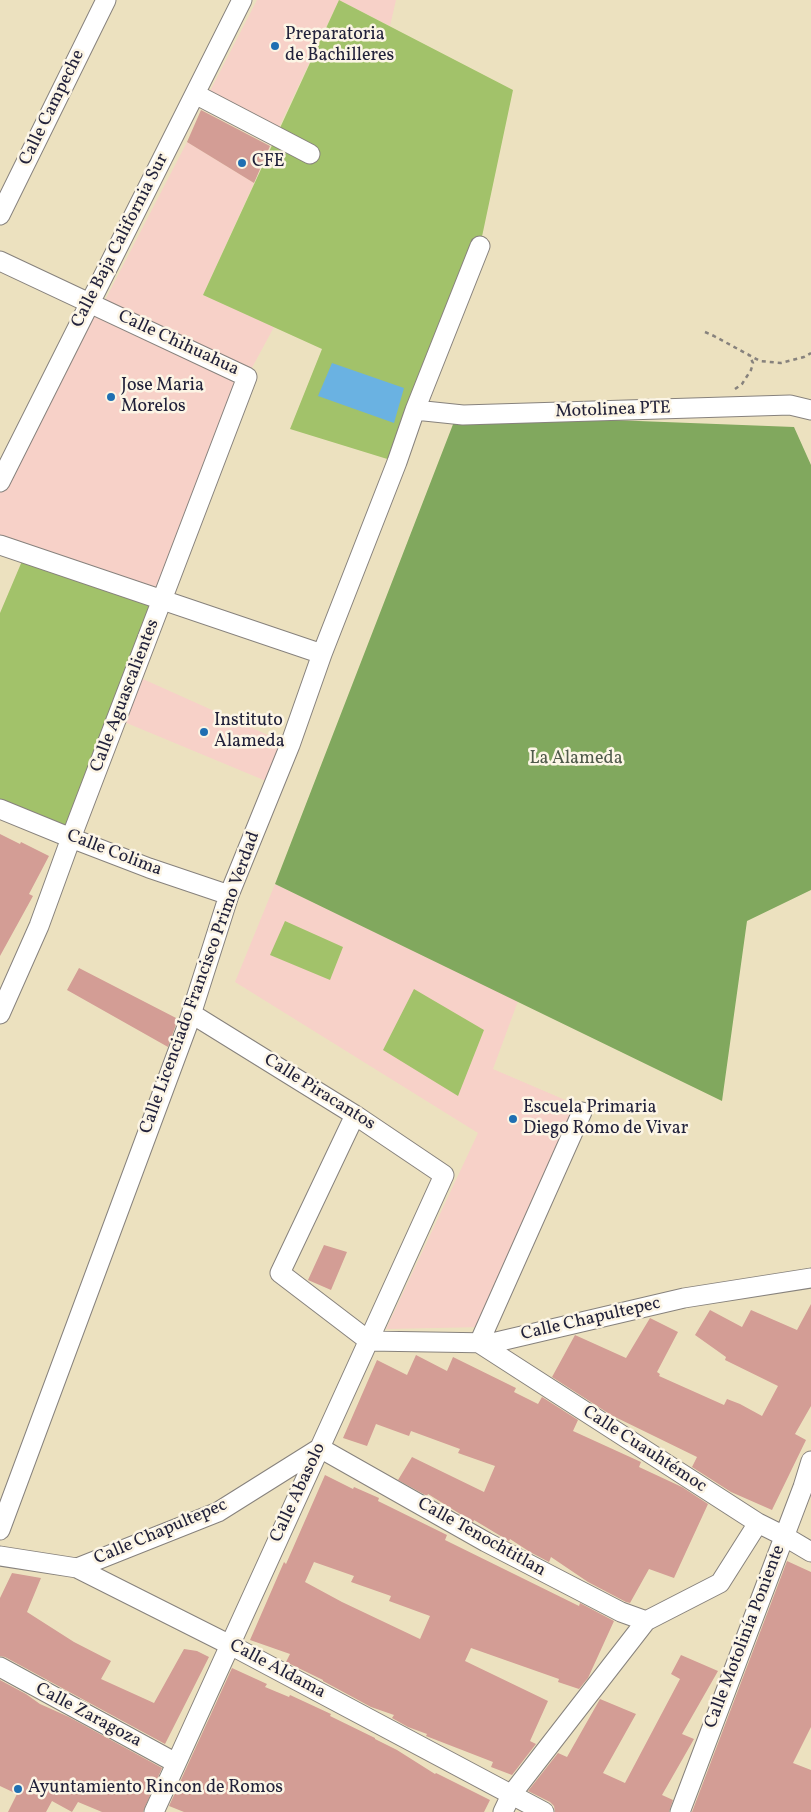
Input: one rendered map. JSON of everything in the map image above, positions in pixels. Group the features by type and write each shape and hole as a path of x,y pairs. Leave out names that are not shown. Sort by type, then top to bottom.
{"street":[{"name":"Calle Campeche","path":"0,215 106,0"},
{"name":"Calle Baja California Sur","path":"0,482 242,0"},
{"path":"195,94 310,154"},
{"name":"Calle Licenciado Francisco Primo Verdad","path":"0,1530 192,1014 228,895 290,744 322,654 397,462 415,410 480,246"},
{"name":"Calle Chihuahua","path":"0,260 247,377"},
{"name":"Calle Aguascalientes","path":"0,1014 39,926 247,377"},
{"name":"Motolinea PTE","path":"415,410 463,415 790,405 811,410"},
{"path":"0,545 322,654"},
{"name":"Calle Colima","path":"0,809 71,838 228,895"},
{"name":"Calle Piracantos","path":"192,1014 355,1115 444,1174"},
{"path":"479,1343 582,1112"},
{"path":"355,1115 280,1272 369,1342"},
{"name":"Calle Abasolo","path":"159,1811 176,1763 444,1174"},
{"name":"Calle Chapultepec","path":"369,1342 492,1342 684,1298 811,1278"},
{"name":"Calle Cuauhtémoc","path":"479,1343 758,1523 811,1552"},
{"name":"Calle Chapultepec","path":"77,1568 218,1512 320,1448"},
{"name":"Calle Tenochtitlan","path":"320,1448 486,1542 622,1612 646,1621"},
{"name":"Calle Motolinía Poniente","path":"680,1812 811,1461"},
{"path":"503,1812 511,1795 646,1621 720,1583 758,1523"},
{"name":"Calle Aldama","path":"0,1556 77,1568 230,1645 544,1812"},
{"name":"Calle Zaragoza","path":"0,1667 176,1763"}],"path":[{"path":"705,332 760,361 781,363 804,358 811,353"},
{"path":"734,389 742,384 751,370 753,363 748,354"}],"shaded area":[{"name":"Preparatoria de Bachilleres","path":"257,0 339,0 279,127 209,93"},
{"name":"Preparatoria de Bachilleres","path":"339,0 396,0 390,26"},
{"path":"187,142 254,183 203,295 274,327 247,377 163,601 0,545 0,482 90,303 101,308"},
{"name":"Instituto Alameda","path":"134,675 290,745 266,781 117,719"},
{"name":"Escuela Primaria Diego Romo de Vivar","path":"275,884 518,1001 493,1069 577,1105 485,1327 386,1329 478,1133 235,982"}],"green space":[{"path":"339,0 513,90 480,246 397,462 290,429 322,349 203,295"},
{"name":"La Alameda","path":"457,414 794,427 811,465 811,890 747,921 722,1101 275,884"},
{"path":"25,554 163,601 71,838 0,804 0,613"},
{"path":"285,921 343,947 330,980 270,955"},
{"path":"414,989 484,1030 458,1096 383,1050"}],"water":[{"path":"332,363 404,388 394,423 318,396"}],"building":[{"name":"CFE","path":"201,110 270,146 254,183 187,142"},
{"path":"0,834 49,856 29,894 33,896 0,956"},
{"path":"79,968 178,1019 168,1047 67,990"},
{"path":"324,1245 347,1252 331,1290 308,1280"},
{"path":"811,1304 811,1406 795,1434 806,1440 772,1510 731,1492 692,1467 697,1457 611,1415 552,1377 575,1335 626,1358 650,1318 678,1332 657,1372 660,1374 659,1376 724,1405 727,1399 762,1416 778,1386 725,1360 726,1357 695,1335 710,1310 742,1327 751,1310 797,1330"},
{"path":"416,1355 447,1371 453,1357 516,1388 514,1392 538,1404 542,1397 578,1420 573,1431 641,1462 639,1467 682,1487 708,1504 674,1578 649,1569 630,1603 626,1602 588,1582 551,1557 549,1562 474,1520 473,1522 428,1494 427,1496 398,1480 412,1457 484,1492 495,1466 458,1453 460,1449 411,1431 409,1436 376,1424 367,1446 343,1438 377,1360 407,1375"},
{"path":"325,1475 353,1489 354,1487 379,1498 378,1501 447,1535 445,1540 579,1606 580,1603 614,1621 588,1678 579,1689 558,1682 559,1679 471,1648 465,1661 548,1701 530,1741 536,1744 512,1775 491,1767 493,1762 408,1727 392,1718 394,1715 371,1707 286,1662 290,1654 250,1640 284,1562 286,1564","holes":["314,1562 354,1576 351,1582 391,1596 389,1601 430,1616 420,1639 305,1582"]},
{"path":"787,1561 811,1572 811,1727 793,1763 811,1770 811,1812 692,1812"},
{"path":"12,1573 41,1578 27,1612 74,1642 111,1661 101,1679 154,1703 184,1649 197,1651 209,1657 165,1744 0,1656 0,1598"},
{"path":"681,1655 718,1671 682,1734 694,1739 662,1795 673,1800 669,1812 555,1812 554,1806 550,1802 528,1791 558,1753 567,1757 600,1699 636,1714 603,1773 625,1783 680,1679 671,1674"},
{"path":"232,1668 267,1684 265,1687 289,1697 290,1695 331,1714 330,1716 397,1750 435,1774 490,1800 484,1812 184,1812 169,1806"},
{"path":"0,1680 40,1704 69,1717 162,1768 143,1812 102,1812 78,1802 72,1812 52,1801 46,1812 8,1812 17,1794 0,1786"}],"place":[{"name":"Preparatoria de Bachilleres","path":"275,46"},
{"name":"CFE","path":"242,163"},
{"name":"Jose Maria Morelos","path":"111,397"},
{"name":"Instituto Alameda","path":"204,732"},
{"name":"Escuela Primaria Diego Romo de Vivar","path":"513,1119"},
{"name":"Ayuntamiento Rincon de Romos","path":"18,1789"}]}
